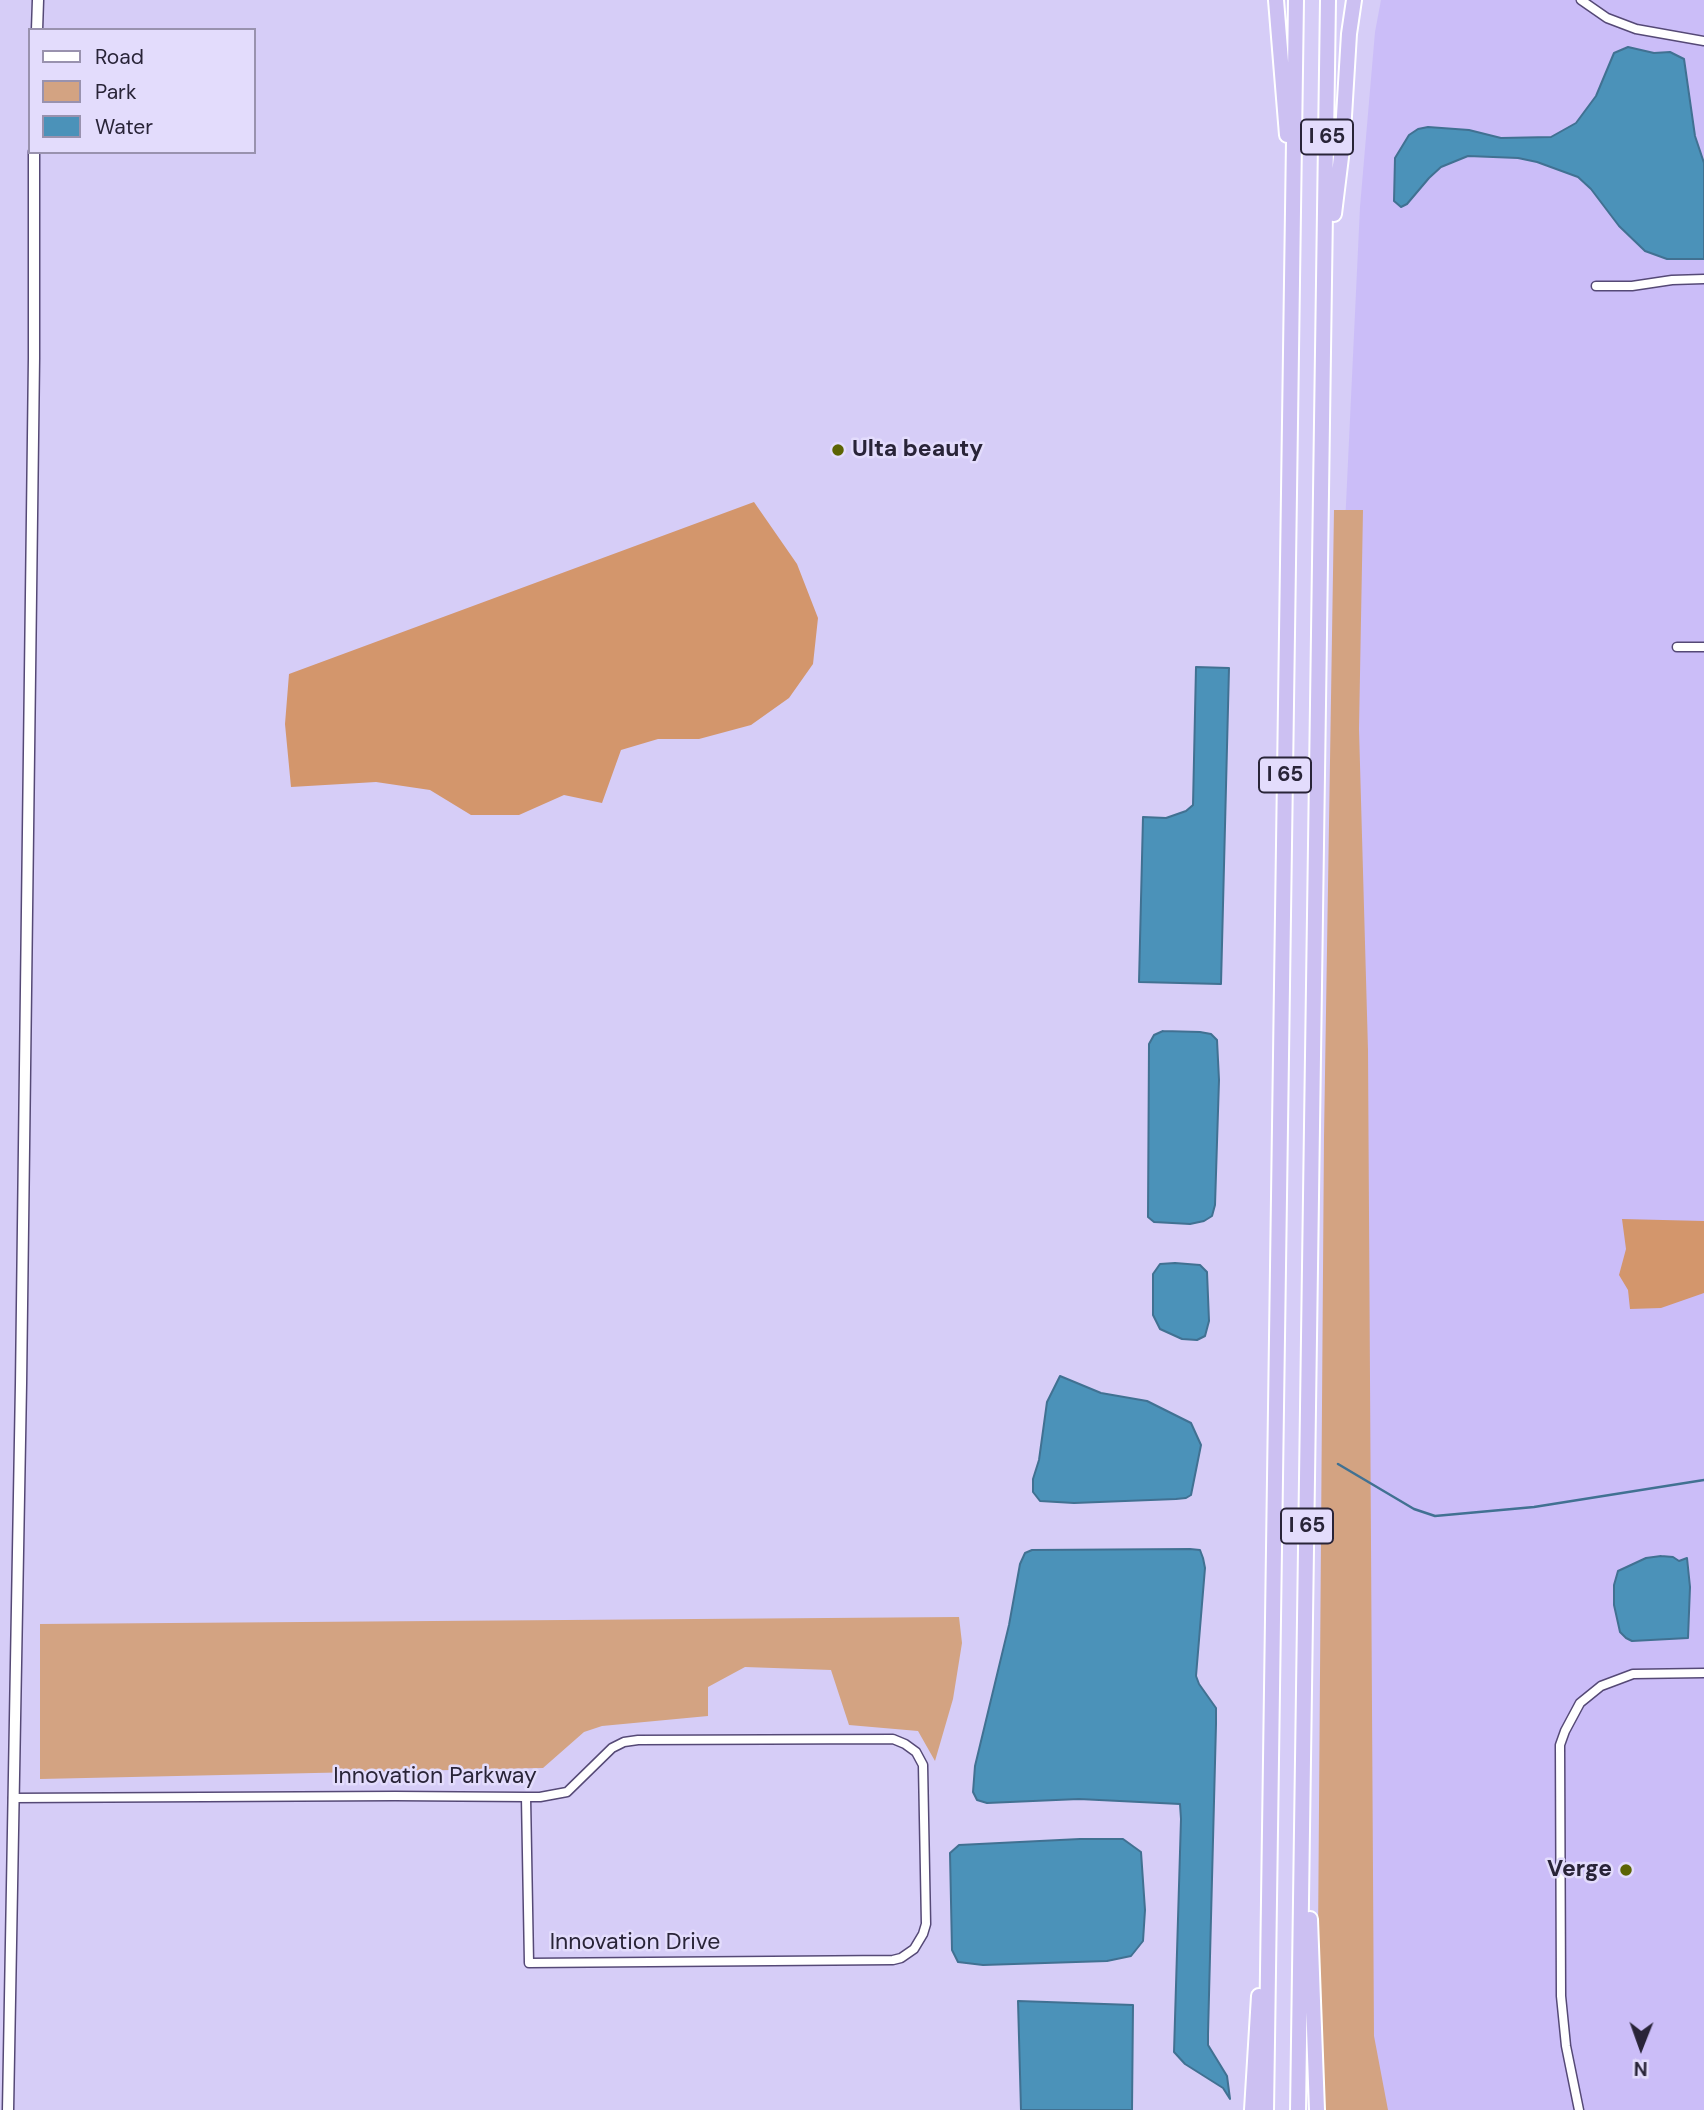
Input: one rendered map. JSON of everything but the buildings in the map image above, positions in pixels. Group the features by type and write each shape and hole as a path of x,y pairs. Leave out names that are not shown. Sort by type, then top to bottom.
{"highway":[{"path":"1276,0 1294,230"},
{"name":"I 65","path":"1266,2110 1296,0"},
{"name":"I 65","path":"1298,2110 1328,0"},
{"path":"1326,274 1342,149 1349,34 1354,0"},
{"path":"1304,1739 1317,2110"},
{"path":"1252,2110 1271,1810"}],"street":[{"path":"37,0 37,28"},
{"path":"1581,0 1607,18 1636,29 1704,41"},
{"path":"8,2110 21,1384 34,358 34,154"},
{"path":"1596,286 1632,286 1672,280 1704,279"},
{"path":"1677,647 1704,647"},
{"path":"1579,2110 1566,2046 1561,1996 1560,1745 1580,1703 1601,1686 1633,1674 1704,1673"},
{"name":"Innovation Parkway","path":"13,1798 557,1795 567,1792 612,1748 624,1742 893,1739 916,1752 923,1765 926,1911 923,1934 914,1949 906,1955"},
{"name":"Innovation Drive","path":"526,1797 528,1963 881,1961 906,1955"}],"shaded area":[{"path":"1381,0 1704,0 1704,2110 1338,2110 1341,610 1360,207 1375,32"},
{"path":"754,502 797,564 818,618 813,664 789,698 751,725 699,739 658,739 621,750 602,803 564,795 519,815 471,815 430,790 376,782 291,787 285,724 289,674"},
{"path":"1622,1219 1704,1221 1704,1293 1661,1308 1630,1309 1628,1290 1619,1275 1626,1249"}],"green space":[{"path":"1334,510 1363,510 1359,729 1368,1050 1374,2036 1388,2110 1324,2110 1321,2058 1318,1940 1324,1137"},
{"path":"959,1617 962,1643 953,1699 935,1761 918,1731 849,1725 831,1670 745,1667 708,1687 708,1716 602,1726 584,1732 543,1768 40,1779 40,1624"}],"water":[{"path":"1628,47 1654,53 1670,52 1684,59 1695,136 1704,163 1704,259 1667,259 1645,251 1619,226 1591,189 1578,177 1518,158 1468,156 1441,167 1407,204 1401,207 1394,201 1395,158 1409,135 1418,129 1428,127 1469,130 1501,138 1551,137 1576,123 1596,96 1614,53"},
{"path":"1196,667 1229,668 1221,984 1139,982 1143,817 1166,818 1186,811 1193,805"},
{"path":"1163,1031 1200,1032 1211,1034 1217,1040 1219,1080 1215,1205 1212,1216 1190,1224 1154,1222 1148,1217 1149,1044 1154,1035"},
{"path":"1160,1264 1200,1265 1207,1272 1209,1321 1205,1336 1197,1340 1182,1339 1160,1329 1153,1315 1153,1274"},
{"path":"1060,1376 1101,1393 1147,1401 1191,1423 1201,1445 1191,1495 1176,1499 1074,1503 1040,1501 1033,1492 1033,1479 1039,1460 1047,1402"},
{"path":"1190,1549 1200,1550 1203,1558 1205,1568 1196,1676 1216,1708 1208,2045 1227,2076 1230,2099 1223,2088 1185,2064 1174,2052 1180,1804 1079,1799 987,1803 977,1800 973,1792 975,1766 1009,1625 1020,1564 1025,1553 1032,1550"},
{"path":"1673,1557 1679,1561 1687,1558 1690,1587 1688,1638 1632,1641 1620,1632 1614,1605 1614,1585 1618,1571 1646,1558"},
{"path":"1123,1839 1141,1852 1145,1910 1143,1941 1131,1956 1107,1961 983,1965 958,1962 952,1950 950,1853 959,1845"},
{"path":"1018,2001 1133,2005 1132,2110 1021,2110"}],"waterway":[{"path":"1338,1464 1414,1509 1435,1516 1534,1507 1704,1480"}],"place":[{"name":"Ulta beauty","path":"838,450"},
{"name":"Verge","path":"1626,1870"}]}
